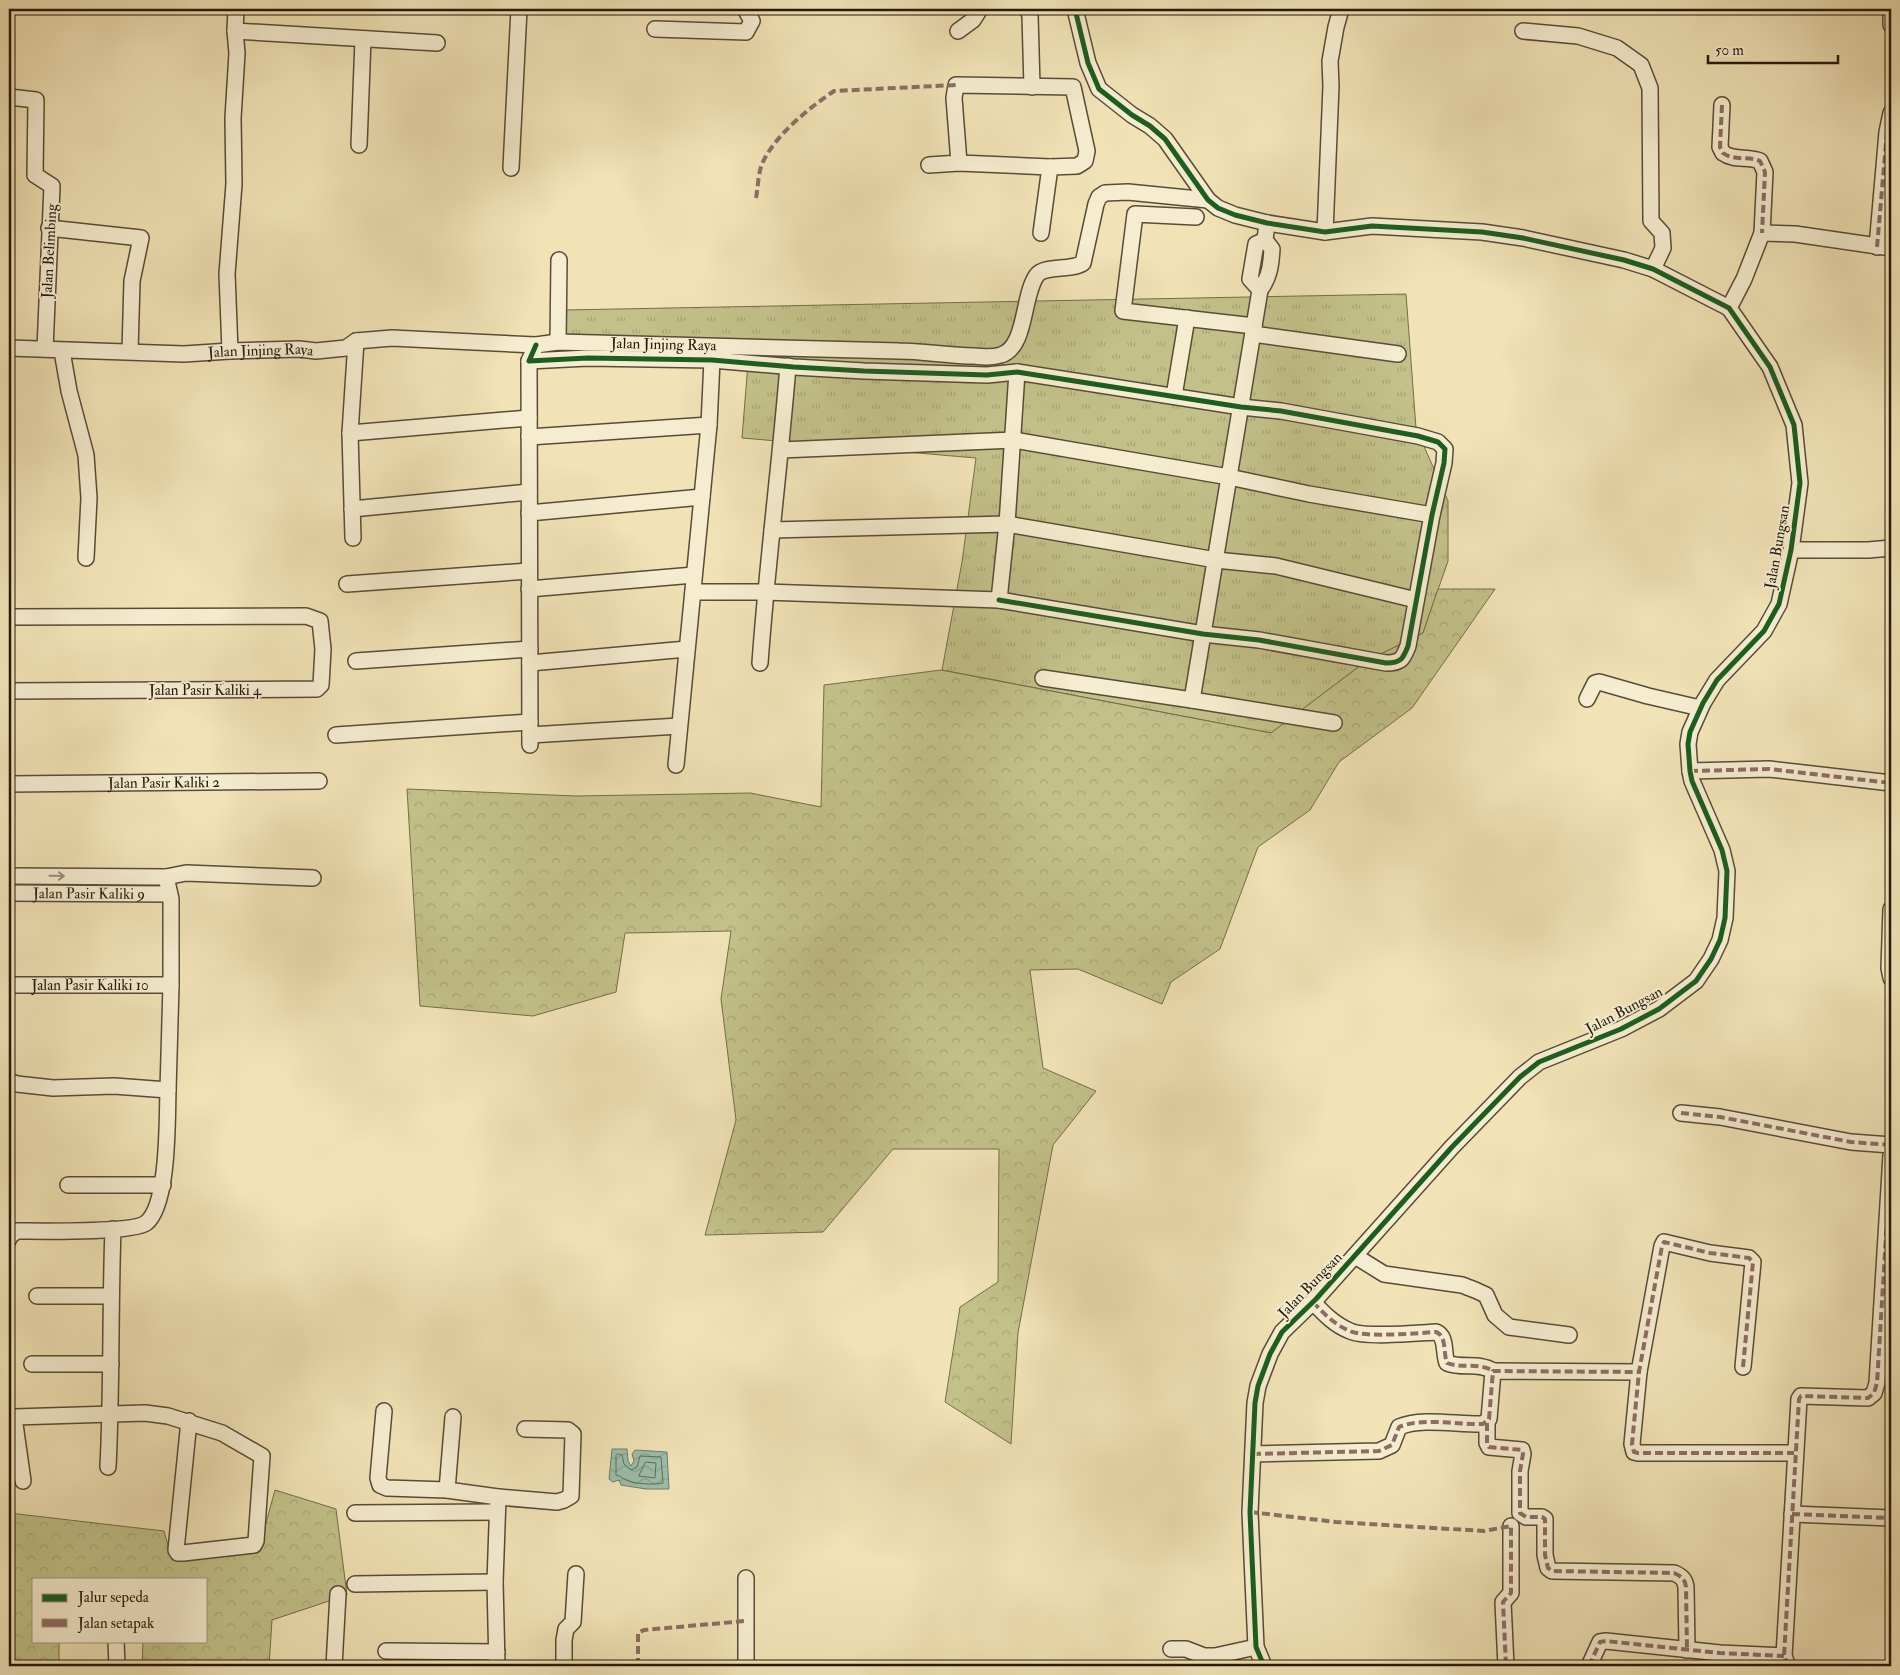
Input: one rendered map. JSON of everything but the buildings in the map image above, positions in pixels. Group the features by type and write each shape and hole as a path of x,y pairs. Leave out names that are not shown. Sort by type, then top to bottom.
{"street":[{"path":"230,351 227,274 234,184 233,118 237,53 236,9"},
{"path":"511,168 519,9"},
{"path":"655,29 746,32 752,21 745,9"},
{"path":"958,31 972,20 980,9"},
{"path":"1027,9 1030,15 1032,87"},
{"path":"1075,9 1088,63 1099,88 1165,139 1208,200 1218,208 1235,215 1267,223 1325,232 1372,226 1482,232 1523,238 1624,260 1653,269 1729,308 1744,280 1762,233 1765,172 1760,161 1754,158 1733,158 1723,153 1720,147 1722,105"},
{"path":"1325,232 1331,86 1330,61 1336,27 1342,9"},
{"path":"1891,9 1891,25"},
{"path":"235,31 437,43"},
{"path":"1523,31 1578,36 1617,48 1641,65 1650,88 1651,221 1662,233 1663,248 1653,269"},
{"path":"359,145 362,39"},
{"path":"929,165 959,163 1050,167 1076,166 1085,161 1087,151 1074,87 956,85 954,98 959,163"},
{"path":"1078,104 1090,99 1099,88"},
{"name":"Jalan Belimbing","path":"9,97 36,100 35,175 52,186 45,349"},
{"path":"1762,233 1795,234 1884,248 1887,132 1891,113"},
{"path":"1041,233 1050,167"},
{"name":"Jalan Jinjing Raya","path":"9,348 184,354 300,349 316,351 346,348 356,341 392,338 536,345 558,342 771,346 906,351 954,356 1000,356 1008,352 1019,333 1028,298 1037,275 1042,270 1077,267 1083,263 1099,197 1105,193 1128,192 1208,200"},
{"path":"1196,217 1135,214 1123,311 1187,318 1398,354"},
{"path":"1192,700 1260,290 1250,280 1256,244 1265,240 1267,223"},
{"path":"49,228 141,238 132,281 130,351"},
{"path":"558,342 559,260"},
{"name":"Jalan Bungsan","path":"1264,1666 1256,1647 1250,1512 1256,1403 1263,1369 1282,1332 1356,1256 1452,1147 1520,1077 1539,1062 1621,1029 1659,1009 1696,981 1711,959 1720,940 1725,918 1727,871 1722,850 1690,771 1688,744 1690,732 1700,708 1717,680 1764,631 1779,604 1791,550 1800,483 1794,425 1770,367 1729,308"},
{"path":"1174,396 1187,318"},
{"path":"353,538 350,433 356,341"},
{"path":"530,734 529,361 536,345"},
{"path":"62,351 69,391 86,454 90,498 86,558"},
{"path":"529,361 588,358 712,360 864,371 987,375 1017,372 1241,407 1281,411 1418,436 1438,442 1446,454 1432,515 1408,646 1403,658 1396,663 1259,640 1203,634 999,600 765,592 692,592"},
{"path":"676,765 709,425 712,360"},
{"path":"760,663 765,592 781,450 788,366"},
{"path":"999,600 1014,440 1017,372"},
{"path":"350,433 529,418"},
{"path":"529,437 709,425"},
{"path":"781,450 1014,440 1229,477 1309,494 1432,515"},
{"path":"352,509 529,492"},
{"path":"529,513 702,497"},
{"path":"772,530 1007,524 1216,560 1276,566 1416,600"},
{"path":"1791,550 1868,550 1891,548"},
{"path":"347,584 529,570"},
{"path":"530,589 694,575"},
{"name":"Jalan Pasir Kaliki 4","path":"9,617 306,616 320,621 322,635 321,685 317,689 9,691"},
{"path":"356,661 687,649"},
{"path":"1043,678 1334,723"},
{"path":"1587,699 1595,683 1599,682 1700,708"},
{"path":"336,735 530,734 679,726"},
{"path":"1690,771 1769,769 1891,783"},
{"name":"Jalan Pasir Kaliki 2","path":"9,784 319,781"},
{"path":"9,876 166,877 186,873 313,878"},
{"path":"9,1239 17,1231 136,1228 145,1223 150,1217 163,1185 167,1136 171,899 166,877"},
{"name":"Jalan Pasir Kaliki 9","path":"9,893 169,894"},
{"path":"1891,909 1889,968 1891,978"},
{"name":"Jalan Pasir Kaliki 10","path":"9,985 171,985"},
{"path":"9,1081 17,1084 53,1088 114,1086 168,1090"},
{"path":"1681,1113 1720,1117 1851,1142 1891,1145"},
{"path":"1589,1666 1600,1642 1606,1641 1786,1661 1794,1453 1799,1399 1802,1396 1868,1398 1874,1393 1877,1383 1891,1155"},
{"path":"68,1185 163,1185"},
{"path":"108,1467 111,1414 113,1230"},
{"path":"1743,1366 1753,1262 1749,1258 1664,1242 1639,1372 1632,1444 1634,1452 1638,1454 1794,1453"},
{"path":"1356,1256 1384,1274 1462,1285 1486,1295 1496,1315 1509,1326 1569,1335"},
{"path":"38,1296 111,1296"},
{"path":"1313,1302 1329,1319 1351,1332 1365,1334 1436,1332 1443,1337 1444,1355 1447,1362 1454,1365 1486,1366 1493,1371 1639,1372"},
{"path":"32,1364 111,1364"},
{"path":"1493,1371 1489,1419 1487,1423 1487,1443 1489,1448 1522,1450 1520,1512 1526,1517 1542,1517 1545,1519 1545,1555 1548,1568 1552,1571 1674,1573 1679,1575 1683,1578 1686,1587 1687,1650"},
{"path":"384,1411 378,1478 380,1485 387,1488 447,1490 497,1505"},
{"path":"23,1480 11,1416 145,1413 168,1416 189,1422 222,1434 262,1456 254,1545 183,1553 178,1553 176,1550 189,1422"},
{"path":"447,1490 453,1417"},
{"path":"1254,1454 1379,1451 1392,1445 1398,1427 1404,1425 1487,1423"},
{"path":"355,1512 557,1502 564,1500 570,1496 573,1434 568,1430 525,1429"},
{"path":"386,1652 497,1659 495,1582 497,1505"},
{"path":"1792,1514 1891,1518"},
{"path":"1506,1666 1503,1602 1511,1594 1512,1526"},
{"path":"564,1666 564,1640 566,1629 573,1622 576,1574"},
{"path":"746,1578 746,1666"},
{"path":"355,1584 495,1582"},
{"path":"334,1666 338,1594"},
{"path":"116,1642 117,1666"},
{"path":"1171,1649 1186,1649 1204,1656 1215,1656 1256,1647"}],"green space":[{"path":"1406,294 1416,428 1448,501 1448,561 1423,633 1365,662 1271,733 942,670 962,562 976,458 742,438 748,363 559,360 565,310"},
{"path":"1438,589 1495,589 1412,708 1339,762 1310,810 1258,847 1220,949 1171,982 1162,1004 1078,969 1030,970 1043,1068 1096,1091 1053,1145 1018,1333 1011,1444 945,1402 960,1307 998,1282 999,1149 893,1149 823,1232 705,1235 736,1120 721,999 731,931 625,933 616,992 533,1016 420,1006 407,789 576,796 750,793 821,807 824,685 941,670 1271,733 1365,662 1423,633"},
{"path":"275,1490 336,1509 347,1595 272,1620 269,1666 142,1666 143,1642 208,1642 208,1578 32,1578 32,1642 59,1642 59,1666 9,1666 9,1513 164,1531 172,1560 258,1552"}],"water":[{"path":"612,1449 627,1449 628,1461 631,1466 634,1461 632,1454 635,1450 667,1452 669,1489 646,1489 621,1485 619,1480 613,1482 609,1479"}],"marked path":[{"path":"1891,9 1891,25"},
{"path":"756,198 762,164 775,143 803,114 834,91 956,85"},
{"path":"1722,105 1720,147 1723,153 1732,157 1760,161 1765,172 1762,233"},
{"path":"1877,247 1887,132 1891,113"},
{"path":"1690,771 1769,769 1891,783"},
{"path":"1681,1113 1720,1117 1851,1142 1891,1145"},
{"path":"1788,1666 1784,1656 1799,1399 1801,1396 1868,1398 1874,1393 1877,1383 1891,1155"},
{"path":"1743,1367 1753,1262 1749,1258 1710,1253 1664,1242 1639,1372 1632,1444 1634,1452 1794,1453"},
{"path":"1313,1302 1335,1322 1345,1329 1357,1333 1392,1335 1436,1332 1442,1337 1447,1363 1459,1366 1477,1366 1493,1371"},
{"path":"1253,1454 1379,1451 1392,1445 1399,1427 1408,1424 1418,1422 1483,1424 1489,1419 1493,1371 1639,1372"},
{"path":"1487,1423 1487,1443 1489,1447 1522,1450 1520,1513 1526,1517 1542,1517 1545,1519 1545,1555 1548,1568 1552,1571 1674,1573 1679,1575 1684,1580 1686,1587 1687,1650"},
{"path":"1250,1512 1336,1522 1484,1531 1511,1526 1511,1593 1503,1602 1506,1666"},
{"path":"1792,1514 1891,1518"},
{"path":"638,1666 638,1633 644,1630 745,1621"},
{"path":"1589,1666 1600,1642 1606,1641 1720,1653 1784,1656"}],"cycle path":[{"path":"1075,9 1088,63 1099,89 1165,139 1208,200 1218,208 1235,215 1267,223 1325,232 1372,226 1482,232 1523,238 1624,260 1653,269 1729,308 1770,367 1794,425 1800,483 1791,550 1779,604 1764,631 1717,680 1703,703 1690,732 1688,744 1692,781 1722,850 1727,871 1725,918 1720,940 1711,959 1696,981 1659,1009 1621,1029 1539,1062 1520,1077 1452,1147 1316,1299 1282,1332 1270,1354 1258,1386 1255,1403 1250,1512 1256,1647 1264,1666"},
{"path":"536,345 529,361 588,358 712,360 864,371 987,375 1017,372 1241,407 1281,411 1418,436 1438,442 1445,449 1444,463 1432,515 1408,646 1403,657 1398,661 1386,663 1259,640 1203,634 999,600"}]}
